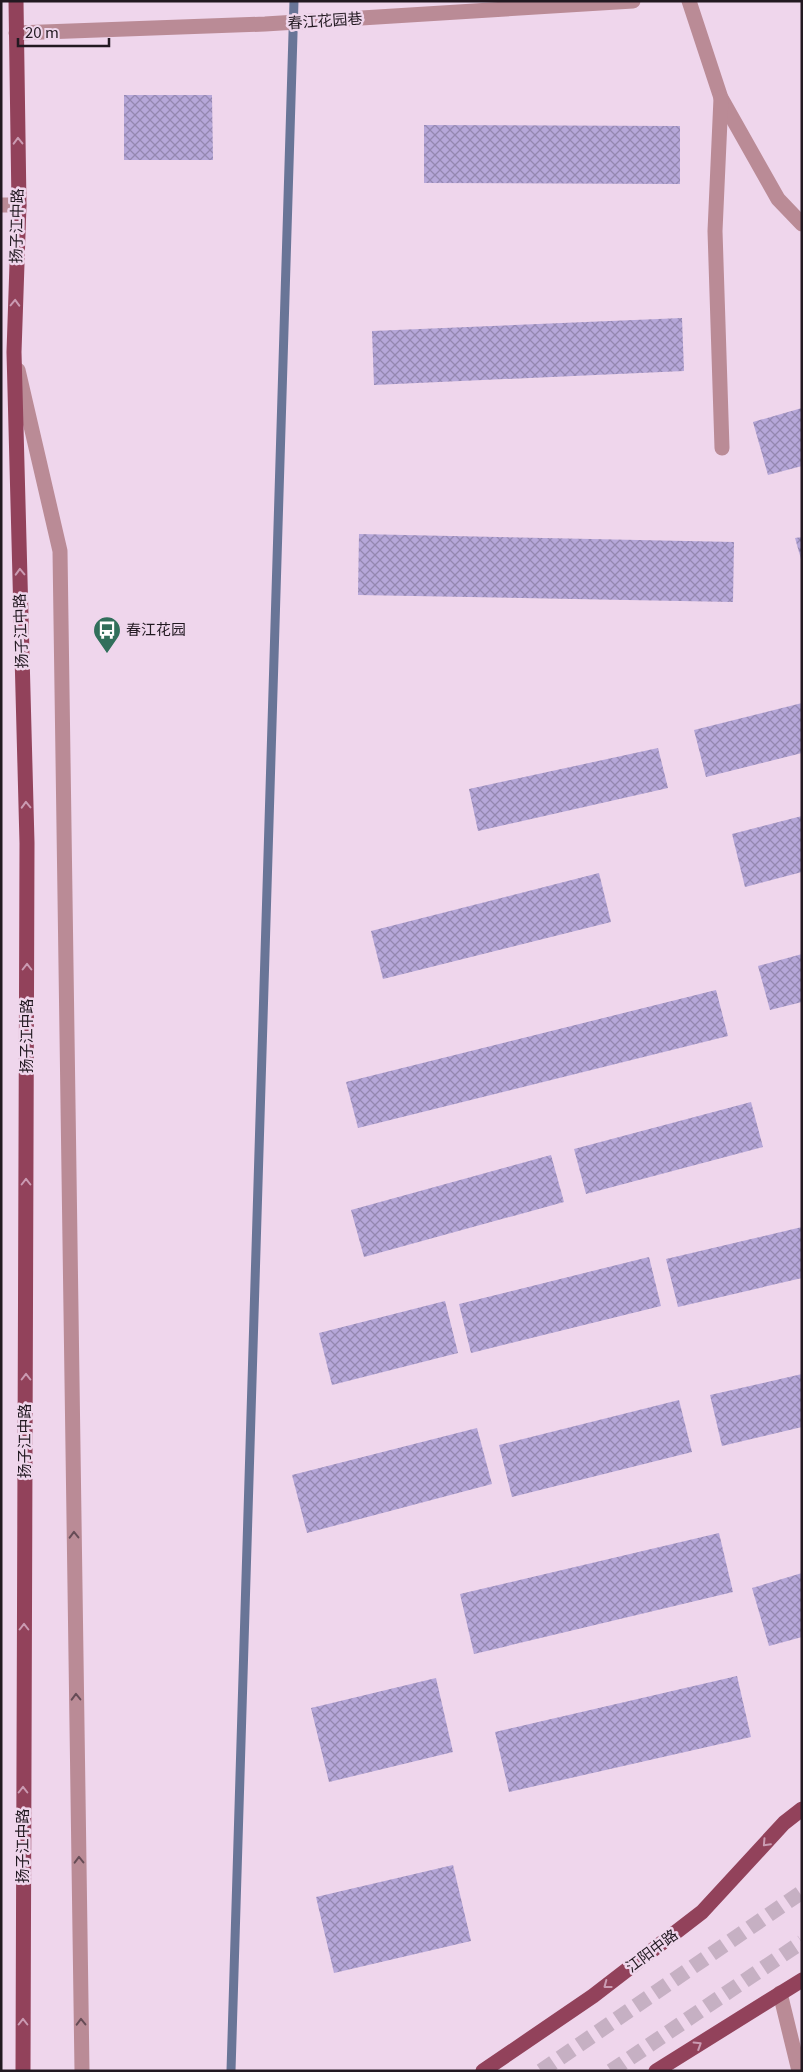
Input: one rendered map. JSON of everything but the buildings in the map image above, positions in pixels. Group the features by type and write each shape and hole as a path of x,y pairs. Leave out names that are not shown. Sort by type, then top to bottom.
{"main road":[{"name":"扬子江中路","path":"16,1 19,205 14,352 27,843 23,2071"},
{"name":"江阳中路","path":"483,2071 593,1996 702,1912 784,1823 802,1809"},
{"path":"656,2071 802,1980"}],"street":[{"name":"春江花园巷","path":"16,34 265,24 633,1"},
{"path":"689,1 721,98 778,199 802,224"},
{"path":"721,98 715,231 722,448"},
{"path":"1,205 19,205"},
{"path":"14,352 60,552 82,2071"},
{"path":"780,1993 799,2071"}],"waterway":[{"path":"231,2071 294,1"}],"tunnel":[{"path":"541,2071 802,1892"},
{"path":"611,2071 802,1942"}],"place":[{"name":"春江花园","path":"107,654"}]}
